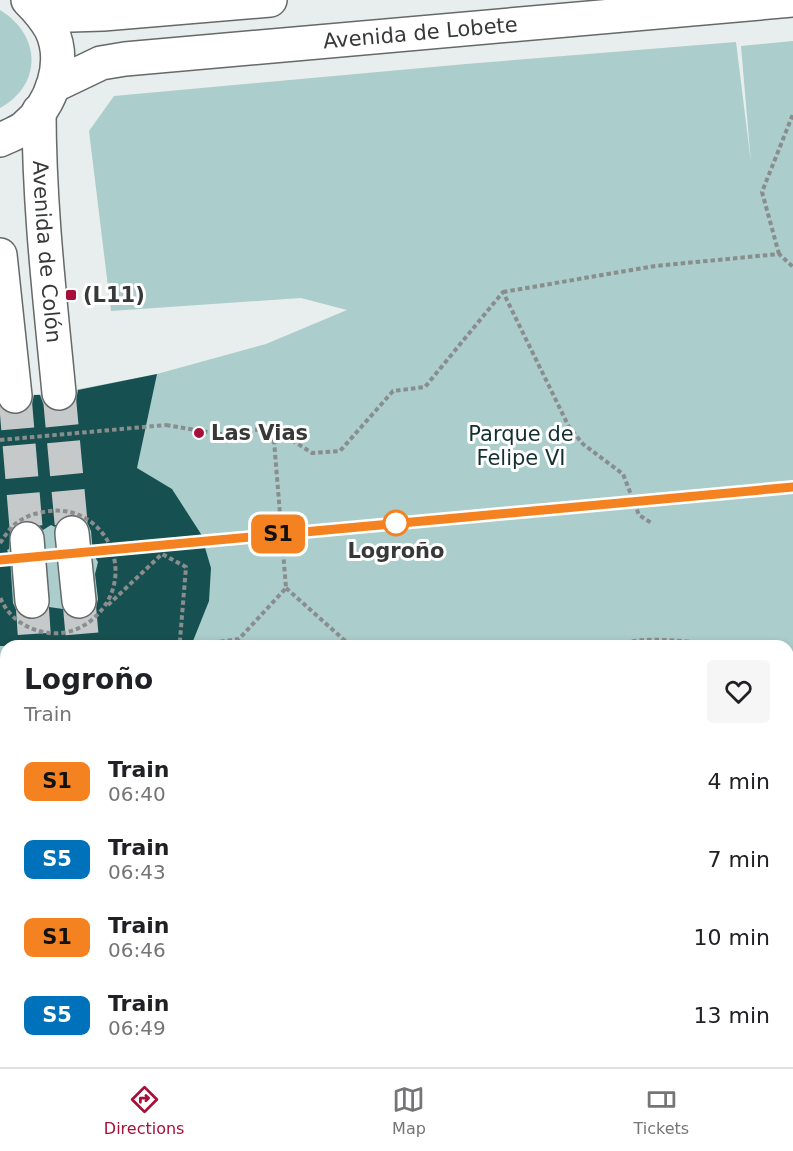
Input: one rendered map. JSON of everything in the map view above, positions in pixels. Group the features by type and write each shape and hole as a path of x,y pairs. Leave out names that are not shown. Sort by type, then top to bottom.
{"main road":[{"path":"29,0 46,8 71,15 270,0"},
{"name":"Avenida de Colón","path":"29,0 52,31 57,48 57,66 46,99 39,168 59,393"},
{"name":"Avenida de Lobete","path":"0,140 25,127 46,99 101,63 156,55 793,0"},
{"name":"Avenida de Colón","path":"0,255 15,396"},
{"path":"72,532 92,604"},
{"path":"13,541 16,599"}],"path":[{"path":"793,114 762,192 779,254 793,267"},
{"path":"0,440 166,425 219,434 273,428 312,453 340,451 393,391 425,387 503,292 655,266 779,254"},
{"path":"503,292 569,427 583,444 623,474 639,515 653,524"},
{"path":"273,428 286,588 344,640"},
{"path":"13,541 12,527 28,515 48,510 69,511 87,519 103,532 112,550 117,570 114,590 92,604"},
{"path":"16,599 13,617 31,628 51,633 72,631 90,622 92,604 162,554 186,567 180,640"},
{"path":"232,640 239,639 286,588"}],"green space":[{"path":"0,10 14,20 23,32 32,59 30,73 24,86 14,98 0,108"},
{"name":"Parque de Felipe VI","path":"793,41 793,640 0,640 0,397 59,393 157,374 266,344 347,310 301,298 111,311 89,131 114,96 736,42 751,163 741,46"}],"building":[{"path":"157,374 137,468 172,489 201,534 211,568 209,601 193,640 0,640 0,407 8,413 18,415 32,404 34,395 40,395 43,403 51,410 61,412 70,408 76,401 78,390","holes":["71,514 87,522 91,531 93,554 98,562 95,574 98,599 96,608 90,616 81,620 72,618 63,609 49,607 42,617 33,620 25,618 17,612 13,603 10,557 7,550 9,549 10,532 16,524 25,520 36,522 43,530 51,525 55,527 61,518"]}],"tunnel":[{"path":"59,393 72,533"},
{"path":"15,396 27,539"},
{"path":"32,601 35,640"},
{"path":"79,601 82,640"}],"train":[{"name":"S1","path":"0,560 793,487"}],"place":[{"name":"(L11)","path":"71,295"},
{"name":"Las Vias","path":"199,433"},
{"name":"Logroño","path":"396,523"}]}
